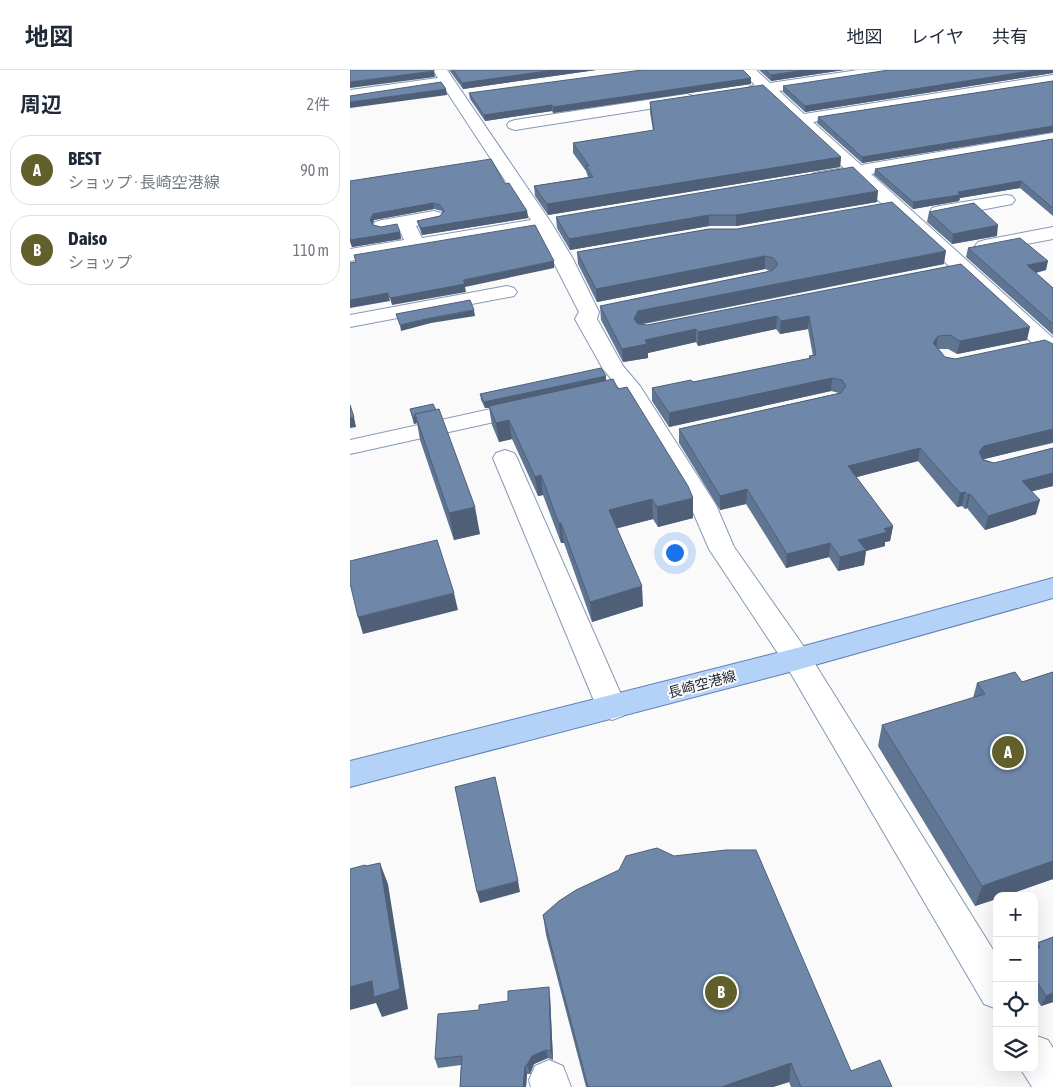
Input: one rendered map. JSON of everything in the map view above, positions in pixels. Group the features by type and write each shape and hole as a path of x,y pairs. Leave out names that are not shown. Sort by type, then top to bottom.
{"main road":[{"name":"長崎空港線","path":"350,774 612,708 1053,588"}],"street":[{"path":"747,70 859,171 892,211 947,253 1050,347"},
{"path":"740,92 888,70"},
{"path":"802,119 994,85 1053,80"},
{"path":"350,95 458,85 552,222 573,257 599,310 586,319 614,370 671,436 722,549 797,659 993,985"},
{"path":"853,94 870,108"},
{"path":"515,125 538,118 609,107 684,97 704,97"},
{"path":"802,180 1053,138"},
{"path":"841,155 860,152"},
{"path":"892,211 1006,200"},
{"path":"382,226 434,217"},
{"path":"405,222 415,244"},
{"path":"350,255 552,222"},
{"path":"947,253 1053,233"},
{"path":"935,273 962,268"},
{"path":"350,321 378,311 497,297"},
{"path":"1019,350 1050,347"},
{"path":"600,392 629,386"},
{"path":"350,447 552,402"},
{"path":"505,458 612,708"}],"building":[{"path":"350,70 434,70 434,71 350,82"},
{"path":"453,70 554,70 462,83"},
{"path":"642,70 743,70 751,78 553,107 552,105 484,115 469,93"},
{"path":"765,70 806,70 771,75"},
{"path":"889,70 1037,70 805,106 783,86"},
{"path":"1053,81 1053,126 862,157 818,117"},
{"path":"441,82 446,89 350,102 350,96"},
{"path":"763,85 841,157 547,204 534,186 593,177 586,166 589,166 573,143 654,130 650,102"},
{"path":"1053,139 1053,208 1021,181 958,192 960,195 913,202 875,169"},
{"path":"491,159 505,184 509,183 527,211 421,228 417,221 440,216 444,211 440,205 433,203 373,214 370,220 373,225 381,227 397,224 400,232 350,240 350,181"},
{"path":"853,167 878,191 736,215 709,215 569,239 556,217"},
{"path":"892,202 946,251 638,311 634,319 638,324 647,325 961,264 1030,327 960,341 950,335 938,336 933,343 945,357 955,359 1045,340 1053,344 1053,429 984,446 979,452 983,460 994,463 1053,448 1053,473 1022,481 1040,500 988,516 970,494 960,493 920,448 848,466 893,526 884,529 887,532 858,540 866,550 840,557 830,543 787,554 747,489 720,496 679,429 841,393 846,386 842,380 832,378 669,413 652,388 691,380 693,382 811,358 809,356 816,355 809,316 781,321 777,316 698,332 696,329 645,340 647,344 622,349 600,306 766,272 773,270 778,264 773,258 765,256 596,289 577,252 709,229 737,229"},
{"path":"974,203 998,225 953,234 929,212"},
{"path":"535,225 554,261 463,280 465,284 390,298 388,293 350,300 350,263 356,262 354,255"},
{"path":"1020,238 1048,261 1027,265 1053,288 1053,324 968,248"},
{"path":"470,300 474,310 400,325 396,314"},
{"path":"601,368 606,376 484,402 480,394"},
{"path":"613,379 618,389 627,387 688,486 693,498 657,507 652,499 609,510 642,586 590,602 541,475 535,477 509,420 496,423 489,406"},
{"path":"433,404 436,410 415,414 413,418 410,409"},
{"path":"350,405 354,417 350,418"},
{"path":"439,409 475,507 449,513 415,414"},
{"path":"437,540 454,593 358,617 350,583 350,561"},
{"path":"1015,672 1022,682 1053,672 1053,861 982,886 882,725 985,694 977,683"},
{"path":"495,777 518,881 477,892 455,787"},
{"path":"657,848 674,856 726,850 756,850 851,1071 880,1060 892,1087 801,1087 791,1063 721,1087 588,1087 543,915 576,890 619,870 626,856"},
{"path":"380,863 400,989 374,997 372,981 350,987 350,869"},
{"path":"1053,937 1053,993 1046,996 1038,983 1038,948 1040,947 1038,943"},
{"path":"549,987 551,1051 546,1050 532,1056 525,1066 523,1087 460,1087 462,1056 435,1059 438,1014 479,1010 479,1005 508,1001 508,991"}],"place":[{"name":"BEST","path":"1008,752"},
{"name":"Daiso","path":"721,992"}]}
